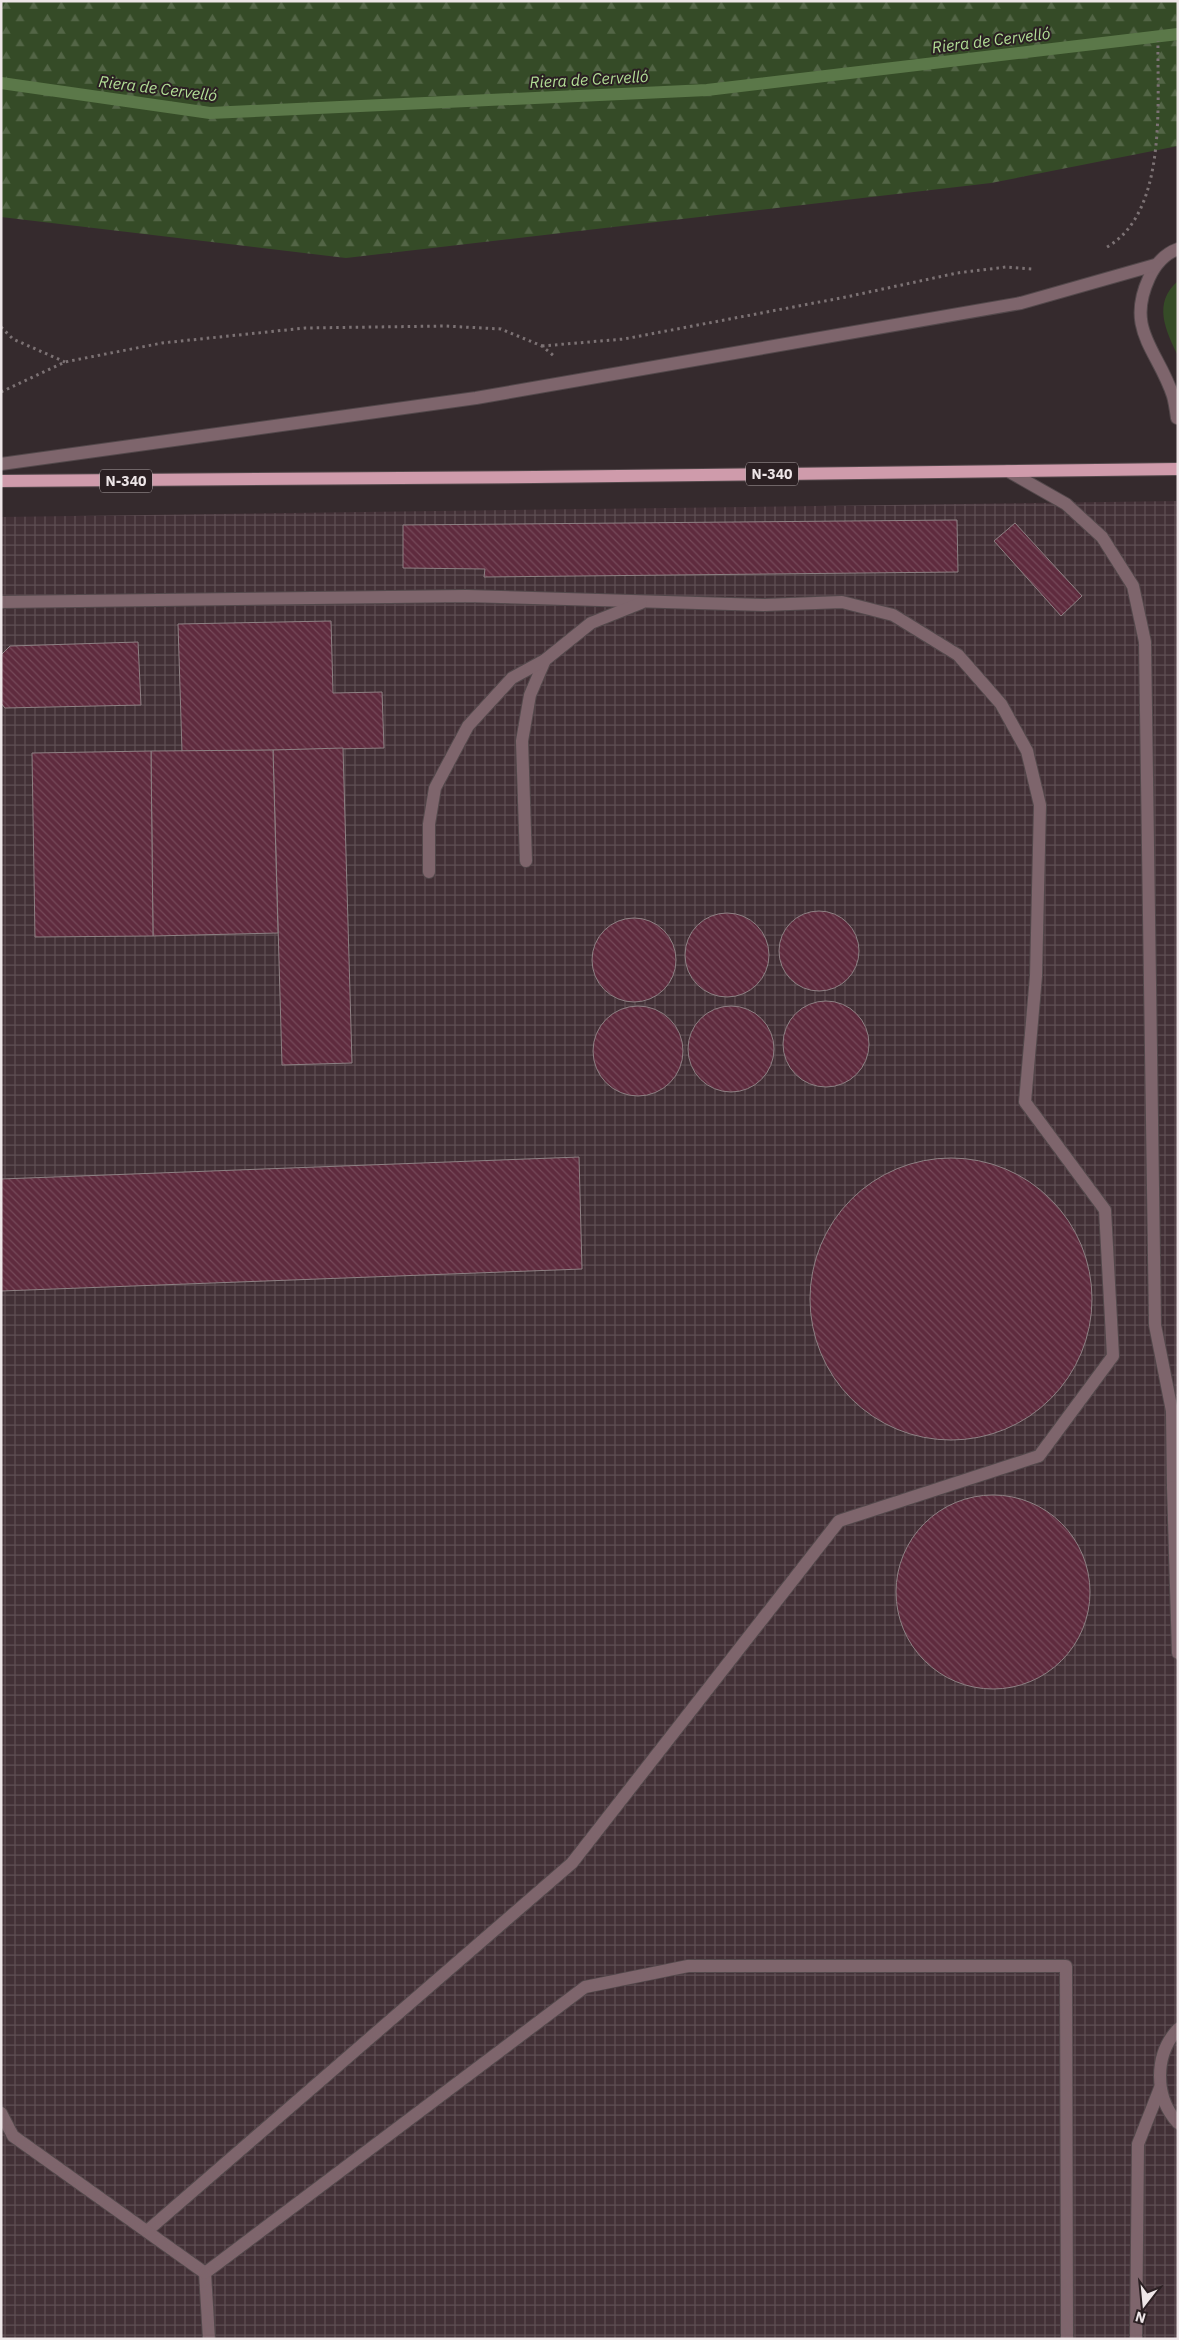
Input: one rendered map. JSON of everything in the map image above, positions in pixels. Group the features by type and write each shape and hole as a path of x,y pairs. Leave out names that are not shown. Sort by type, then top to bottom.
{"main road":[{"name":"N-340","path":"1,481 525,478 1178,469"}],"street":[{"path":"1,464 476,398 1020,303 1154,265 1178,249"},
{"path":"1154,265 1142,294 1140,319 1148,347 1173,396 1177,418"},
{"path":"1008,471 1066,504 1102,537 1133,586 1145,642 1154,1324 1172,1411 1176,1490 1178,1653"},
{"path":"1,602 466,596 764,605 842,602 893,616 958,654 1001,704 1027,750 1040,805 1036,976 1025,1102 1105,1210 1113,1356 1039,1456 840,1521 572,1863 147,2231"},
{"path":"429,872 429,824 435,788 468,726 512,678 545,660 591,624 645,602"},
{"path":"526,861 522,741 530,695 545,660"},
{"path":"1172,1411 1178,1389"},
{"path":"205,2273 585,1987 688,1966 1066,1966 1067,2339"},
{"path":"1178,2029 1171,2037 1160,2062 1160,2088 1170,2115 1178,2123"},
{"path":"1136,2339 1138,2144 1160,2088"},
{"path":"1,2113 13,2136 205,2273"},
{"path":"205,2273 209,2339"}],"path":[{"path":"1103,250 1115,243 1130,228 1150,179 1156,141 1158,41"},
{"path":"542,346 624,339 846,297 958,273 1006,267 1040,270"},
{"path":"1,392 64,362 162,343 306,328 445,326 501,329 542,346 580,380"},
{"path":"1,327 13,339 64,362"}],"shaded area":[{"path":"1178,501 1178,2339 1,2339 1,517"}],"green space":[{"path":"1,1 1178,1 1178,146 991,183 346,258 1,217"},
{"path":"1178,281 1178,356 1169,337 1163,308 1165,298"}],"building":[{"path":"957,520 958,572 484,577 485,569 403,568 403,525"},
{"path":"1015,523 1082,596 1061,616 994,541"},
{"path":"331,621 333,693 382,692 384,748 182,752 178,624"},
{"path":"138,642 141,705 5,708 1,703 1,655 10,646"},
{"path":"343,748 352,1063 282,1065 273,750"},
{"path":"273,750 278,933 153,936 151,751"},
{"path":"151,751 153,936 35,937 32,753"},
{"path":"819,911 834,914 847,923 856,936 859,951 856,966 847,979 834,988 819,991 804,988 791,979 782,966 779,951 782,936 791,923 804,914"},
{"path":"727,913 743,916 757,925 766,939 769,955 766,971 757,985 743,994 727,997 711,994 697,985 688,971 685,955 688,939 697,925 711,916"},
{"path":"626,918 642,918 658,925 669,936 676,952 673,976 664,990 658,995 642,1002 626,1002 610,995 599,984 592,968 592,952 599,936 610,925"},
{"path":"826,1001 842,1004 850,1008 862,1020 866,1028 869,1044 866,1060 862,1068 850,1080 842,1084 826,1087 810,1084 802,1080 790,1068 786,1060 783,1044 786,1028 790,1020 802,1008 810,1004"},
{"path":"638,1006 655,1010 670,1019 679,1034 683,1051 679,1068 670,1083 655,1092 638,1096 621,1092 606,1083 597,1068 593,1051 597,1034 606,1019 621,1010"},
{"path":"731,1006 747,1010 761,1019 770,1033 774,1049 770,1065 761,1079 747,1088 731,1092 715,1088 701,1079 692,1065 688,1049 692,1033 701,1019 715,1010"},
{"path":"579,1157 582,1269 1,1291 1,1179"},
{"path":"951,1158 979,1161 1005,1169 1029,1182 1051,1199 1068,1221 1081,1245 1089,1271 1092,1299 1089,1327 1081,1353 1068,1377 1051,1399 1029,1416 1005,1429 979,1437 951,1440 923,1437 897,1429 873,1416 851,1399 834,1377 821,1353 813,1327 810,1299 813,1271 821,1245 834,1221 851,1199 873,1182 897,1169 923,1161"},
{"path":"983,1495 1003,1495 1039,1506 1062,1523 1074,1538 1083,1555 1090,1582 1090,1602 1083,1629 1074,1646 1062,1661 1047,1673 1030,1682 1003,1689 983,1689 947,1678 931,1667 918,1654 907,1638 900,1620 896,1602 896,1582 907,1546 918,1530 931,1517 947,1506 965,1499"}],"waterway":[{"name":"Riera de Cervelló","path":"1,83 210,113 707,90 1178,34"}]}
